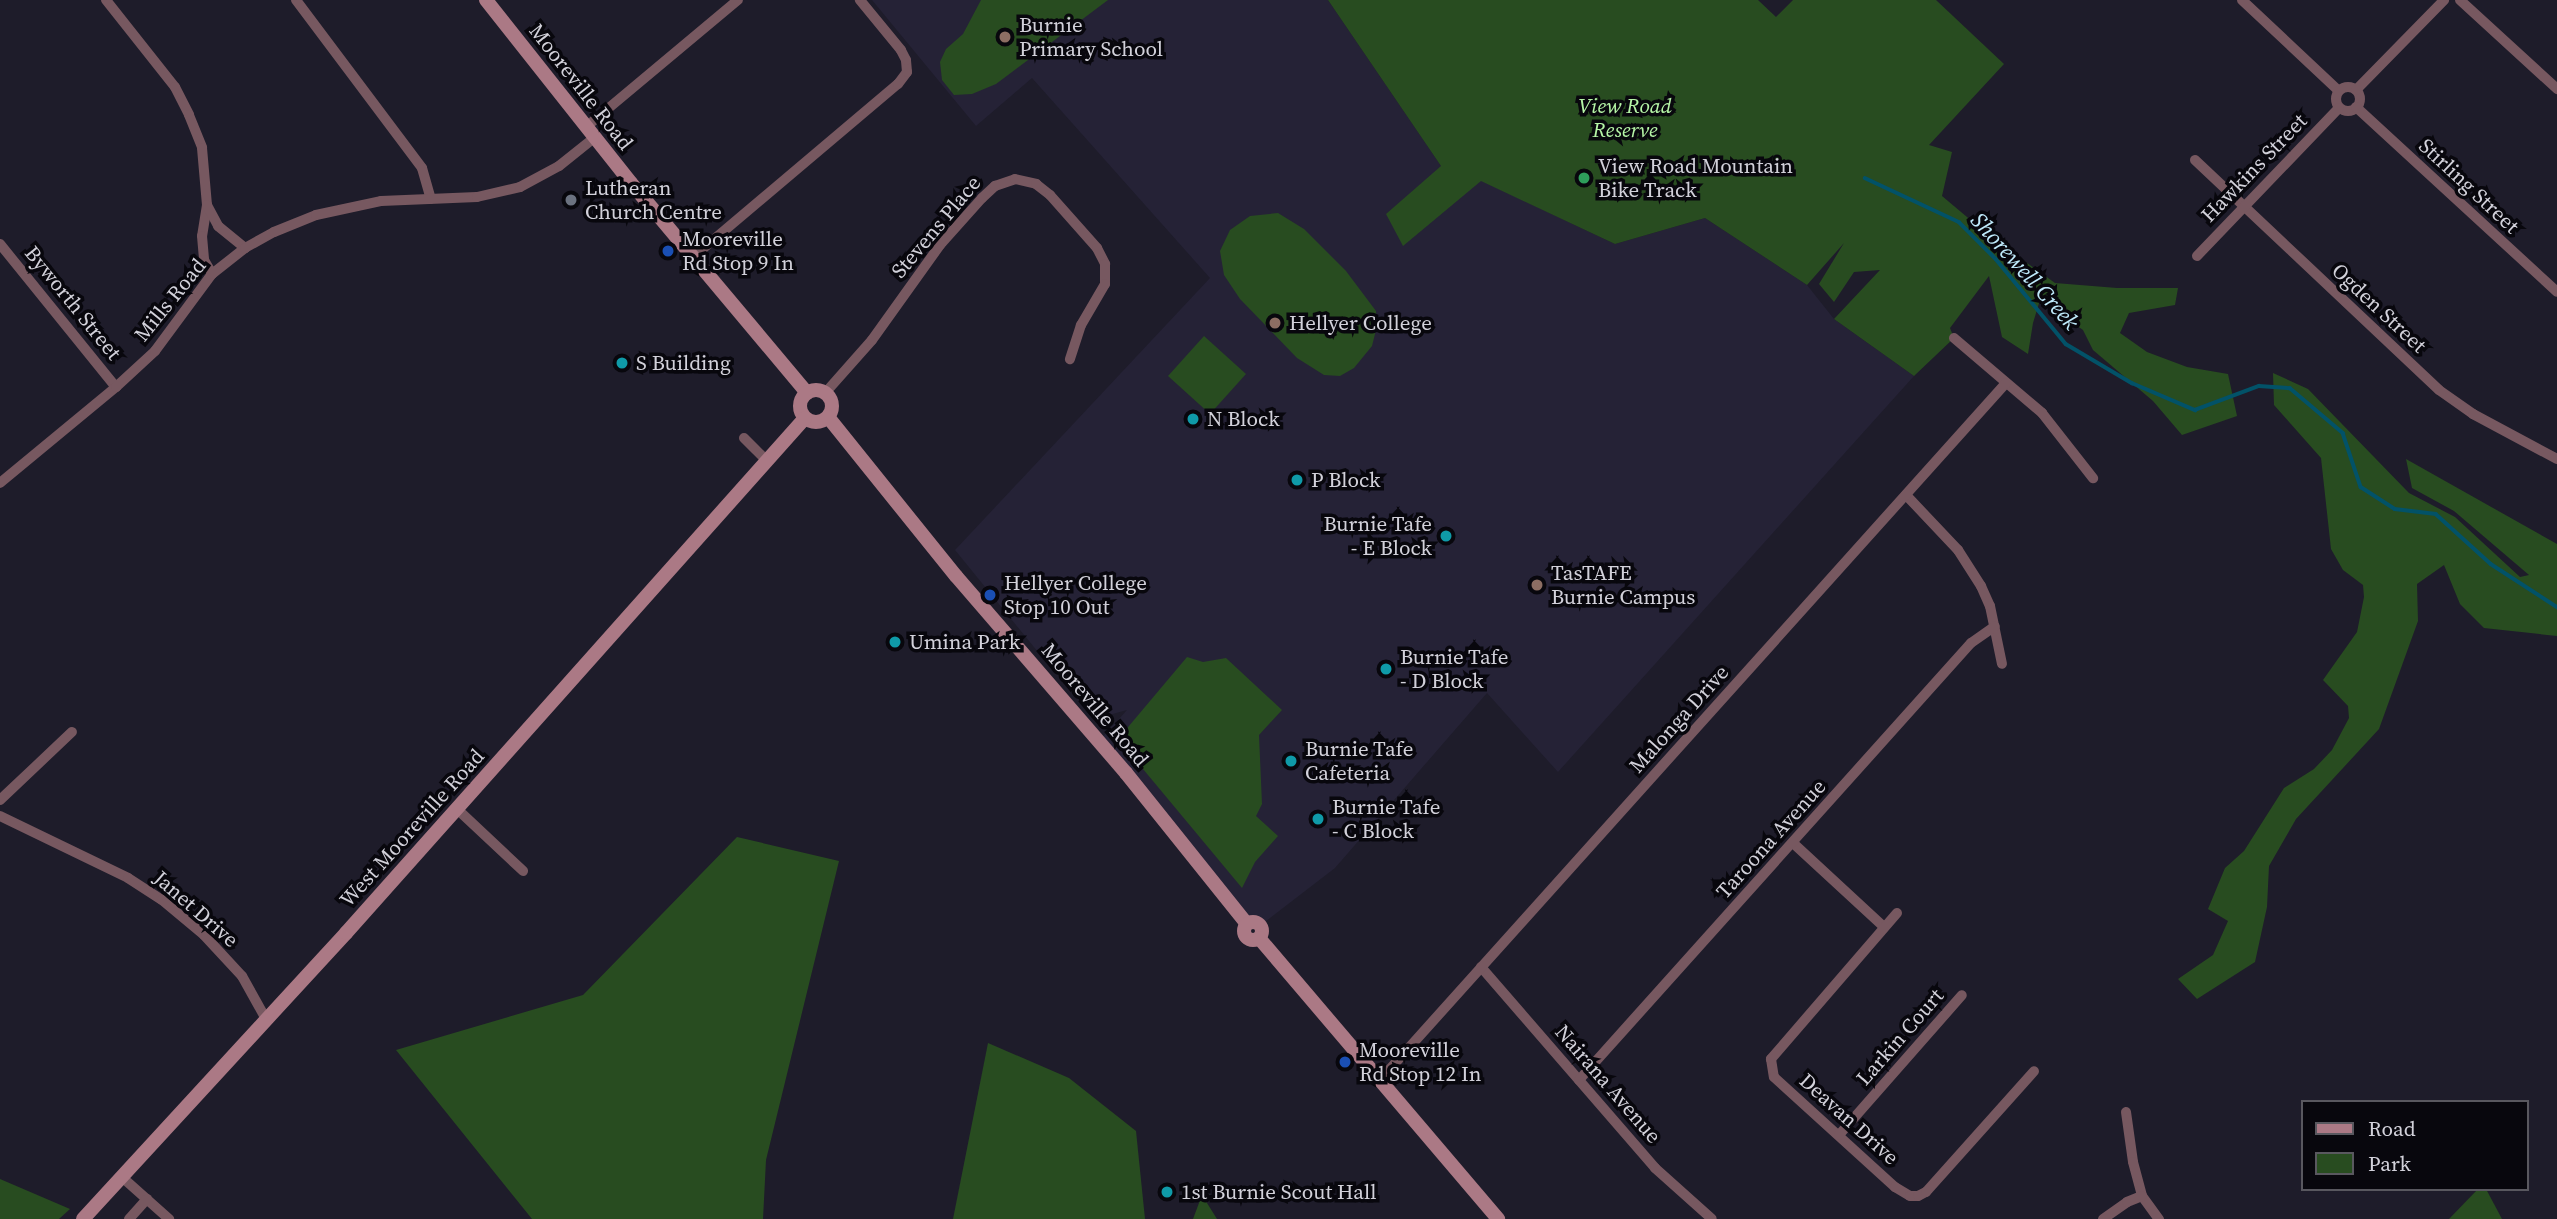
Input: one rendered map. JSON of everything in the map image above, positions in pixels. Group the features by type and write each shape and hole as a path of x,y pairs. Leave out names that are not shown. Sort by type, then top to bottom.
{"main road":[{"name":"Mooreville Road","path":"486,0 590,133 807,393"},
{"path":"816,390 825,393 832,405 828,417 819,422 806,418 801,402 807,393 816,390"},
{"name":"Mooreville Road","path":"828,417 956,576 1126,773 1247,924 1255,922 1261,925 1263,930 1259,938 1498,1219"},
{"name":"West Mooreville Road","path":"83,1219 267,1021 806,418"}],"street":[{"path":"106,0 175,88 202,148 206,205 202,236 204,260 212,274"},
{"path":"296,0 422,168 431,199"},
{"name":"Mills Road","path":"0,483 116,387 155,351 212,274 245,248 274,232 316,215 381,201 477,197 520,187 559,166 590,133 738,0"},
{"path":"693,257 898,84 907,72 906,60 901,50 860,0"},
{"path":"2242,0 2339,90"},
{"path":"2356,90 2444,0"},
{"path":"2460,0 2557,89"},
{"path":"2345,86 2356,90 2360,100 2356,107 2350,111 2339,108 2335,101 2339,90 2345,86"},
{"name":"Stirling Street","path":"2356,107 2557,292"},
{"name":"Hawkins Street","path":"2197,256 2339,108"},
{"name":"Ogden Street","path":"2194,160 2439,390 2473,414 2557,458"},
{"name":"Stevens Place","path":"825,393 872,340 957,226 995,186 1015,179 1036,184 1051,195 1097,248 1105,264 1105,284 1081,325 1070,359"},
{"path":"206,205 218,226 245,248"},
{"name":"Byworth Street","path":"0,244 116,387"},
{"path":"1954,338 2042,413 2093,478"},
{"name":"Malonga Drive","path":"1380,1080 2006,383"},
{"path":"744,438 768,461"},
{"path":"1906,495 1958,550 1981,586 1995,626 2002,664"},
{"name":"Taroona Avenue","path":"1579,1080 1971,643 1995,626"},
{"path":"0,800 72,733"},
{"path":"456,808 523,871"},
{"name":"Janet Drive","path":"0,816 128,878 162,900 204,936 242,976 267,1021"},
{"path":"1793,843 1884,927"},
{"name":"Deavan Drive","path":"1897,913 1771,1059 1774,1077 1902,1192 1918,1196 1926,1192 2034,1071"},
{"name":"Nairana Avenue","path":"1481,967 1656,1168 1713,1219"},
{"name":"Larkin Court","path":"1839,1135 1962,995"},
{"path":"2126,1112 2133,1162 2142,1196 2159,1219"},
{"path":"123,1178 169,1219"},
{"path":"2104,1219 2127,1202 2142,1196"},
{"path":"129,1219 147,1199"}],"shaded area":[{"path":"872,0 1328,0 1452,182 1474,177 1615,244 1705,218 1807,285 1834,319 1914,376 1558,772 1487,693 1335,868 1261,925 1250,922 1099,741 1127,710 1109,715 1051,668 955,550 1210,278 1032,78 976,126"}],"green space":[{"path":"981,0 1108,0 996,84 972,94 954,95 942,80 940,62 946,49 963,34"},
{"name":"View Road Reserve","path":"1328,0 1758,0 1776,17 1793,0 1936,0 2004,64 1929,145 1952,152 1942,196 1992,238 2055,283 2117,288 2178,288 2175,305 2129,313 2120,333 2147,352 2187,367 2228,374 2237,416 2182,435 2153,401 2093,350 2083,330 2040,300 2028,354 2002,337 1989,276 1950,328 1954,338 1914,376 1834,319 1880,270 1854,272 1834,302 1819,284 1844,243 1807,285 1705,218 1615,244 1481,181 1403,246 1386,214 1441,166"},
{"path":"1278,213 1304,229 1346,271 1376,311 1377,326 1372,346 1354,368 1340,376 1324,375 1297,358 1240,299 1224,275 1220,251 1230,230 1250,216"},
{"path":"1204,336 1246,374 1210,414 1168,376"},
{"path":"2273,373 2308,389 2409,493 2455,517 2520,577 2529,575 2454,511 2412,488 2406,459 2557,544 2557,636 2484,628 2460,604 2444,565 2417,584 2418,621 2379,729 2296,819 2269,866 2267,907 2255,962 2197,999 2178,979 2213,955 2228,921 2208,909 2225,868 2244,851 2284,788 2314,769 2332,750 2349,718 2348,706 2323,680 2357,632 2364,597 2363,585 2343,570 2331,549 2321,458 2274,405"},
{"path":"1187,657 1203,662 1226,658 1282,710 1259,735 1262,804 1256,816 1278,836 1255,862 1242,888 1118,739"},
{"path":"737,837 839,861 766,1160 763,1219 532,1219 396,1050 583,995"},
{"path":"988,1043 1069,1078 1136,1131 1145,1219 953,1219"},
{"path":"0,1179 70,1209 59,1219 0,1219"},
{"path":"2476,1191 2487,1191 2502,1219 2449,1219"},
{"path":"1202,1195 1217,1219 1193,1219"}],"waterway":[{"name":"Shorewell Creek","path":"1865,178 1959,222 1996,259 2066,344 2132,383 2195,410 2259,386 2290,388 2343,433 2361,487 2395,509 2436,514 2491,564 2557,607"}],"place":[{"name":"Burnie Primary School","path":"1005,37"},
{"name":"View Road Mountain Bike Track","path":"1584,178"},
{"name":"Lutheran Church Centre","path":"571,200"},
{"name":"Mooreville Rd Stop 9 In","path":"668,251"},
{"name":"Hellyer College","path":"1275,323"},
{"name":"S Building","path":"622,363"},
{"name":"N Block","path":"1193,419"},
{"name":"P Block","path":"1297,480"},
{"name":"Burnie Tafe - E Block","path":"1446,536"},
{"name":"TasTAFE Burnie Campus","path":"1537,585"},
{"name":"Hellyer College Stop 10 Out","path":"990,595"},
{"name":"Umina Park","path":"895,642"},
{"name":"Burnie Tafe - D Block","path":"1386,669"},
{"name":"Burnie Tafe Cafeteria","path":"1291,761"},
{"name":"Burnie Tafe - C Block","path":"1318,819"},
{"name":"Mooreville Rd Stop 12 In","path":"1345,1062"},
{"name":"1st Burnie Scout Hall","path":"1167,1192"}]}
